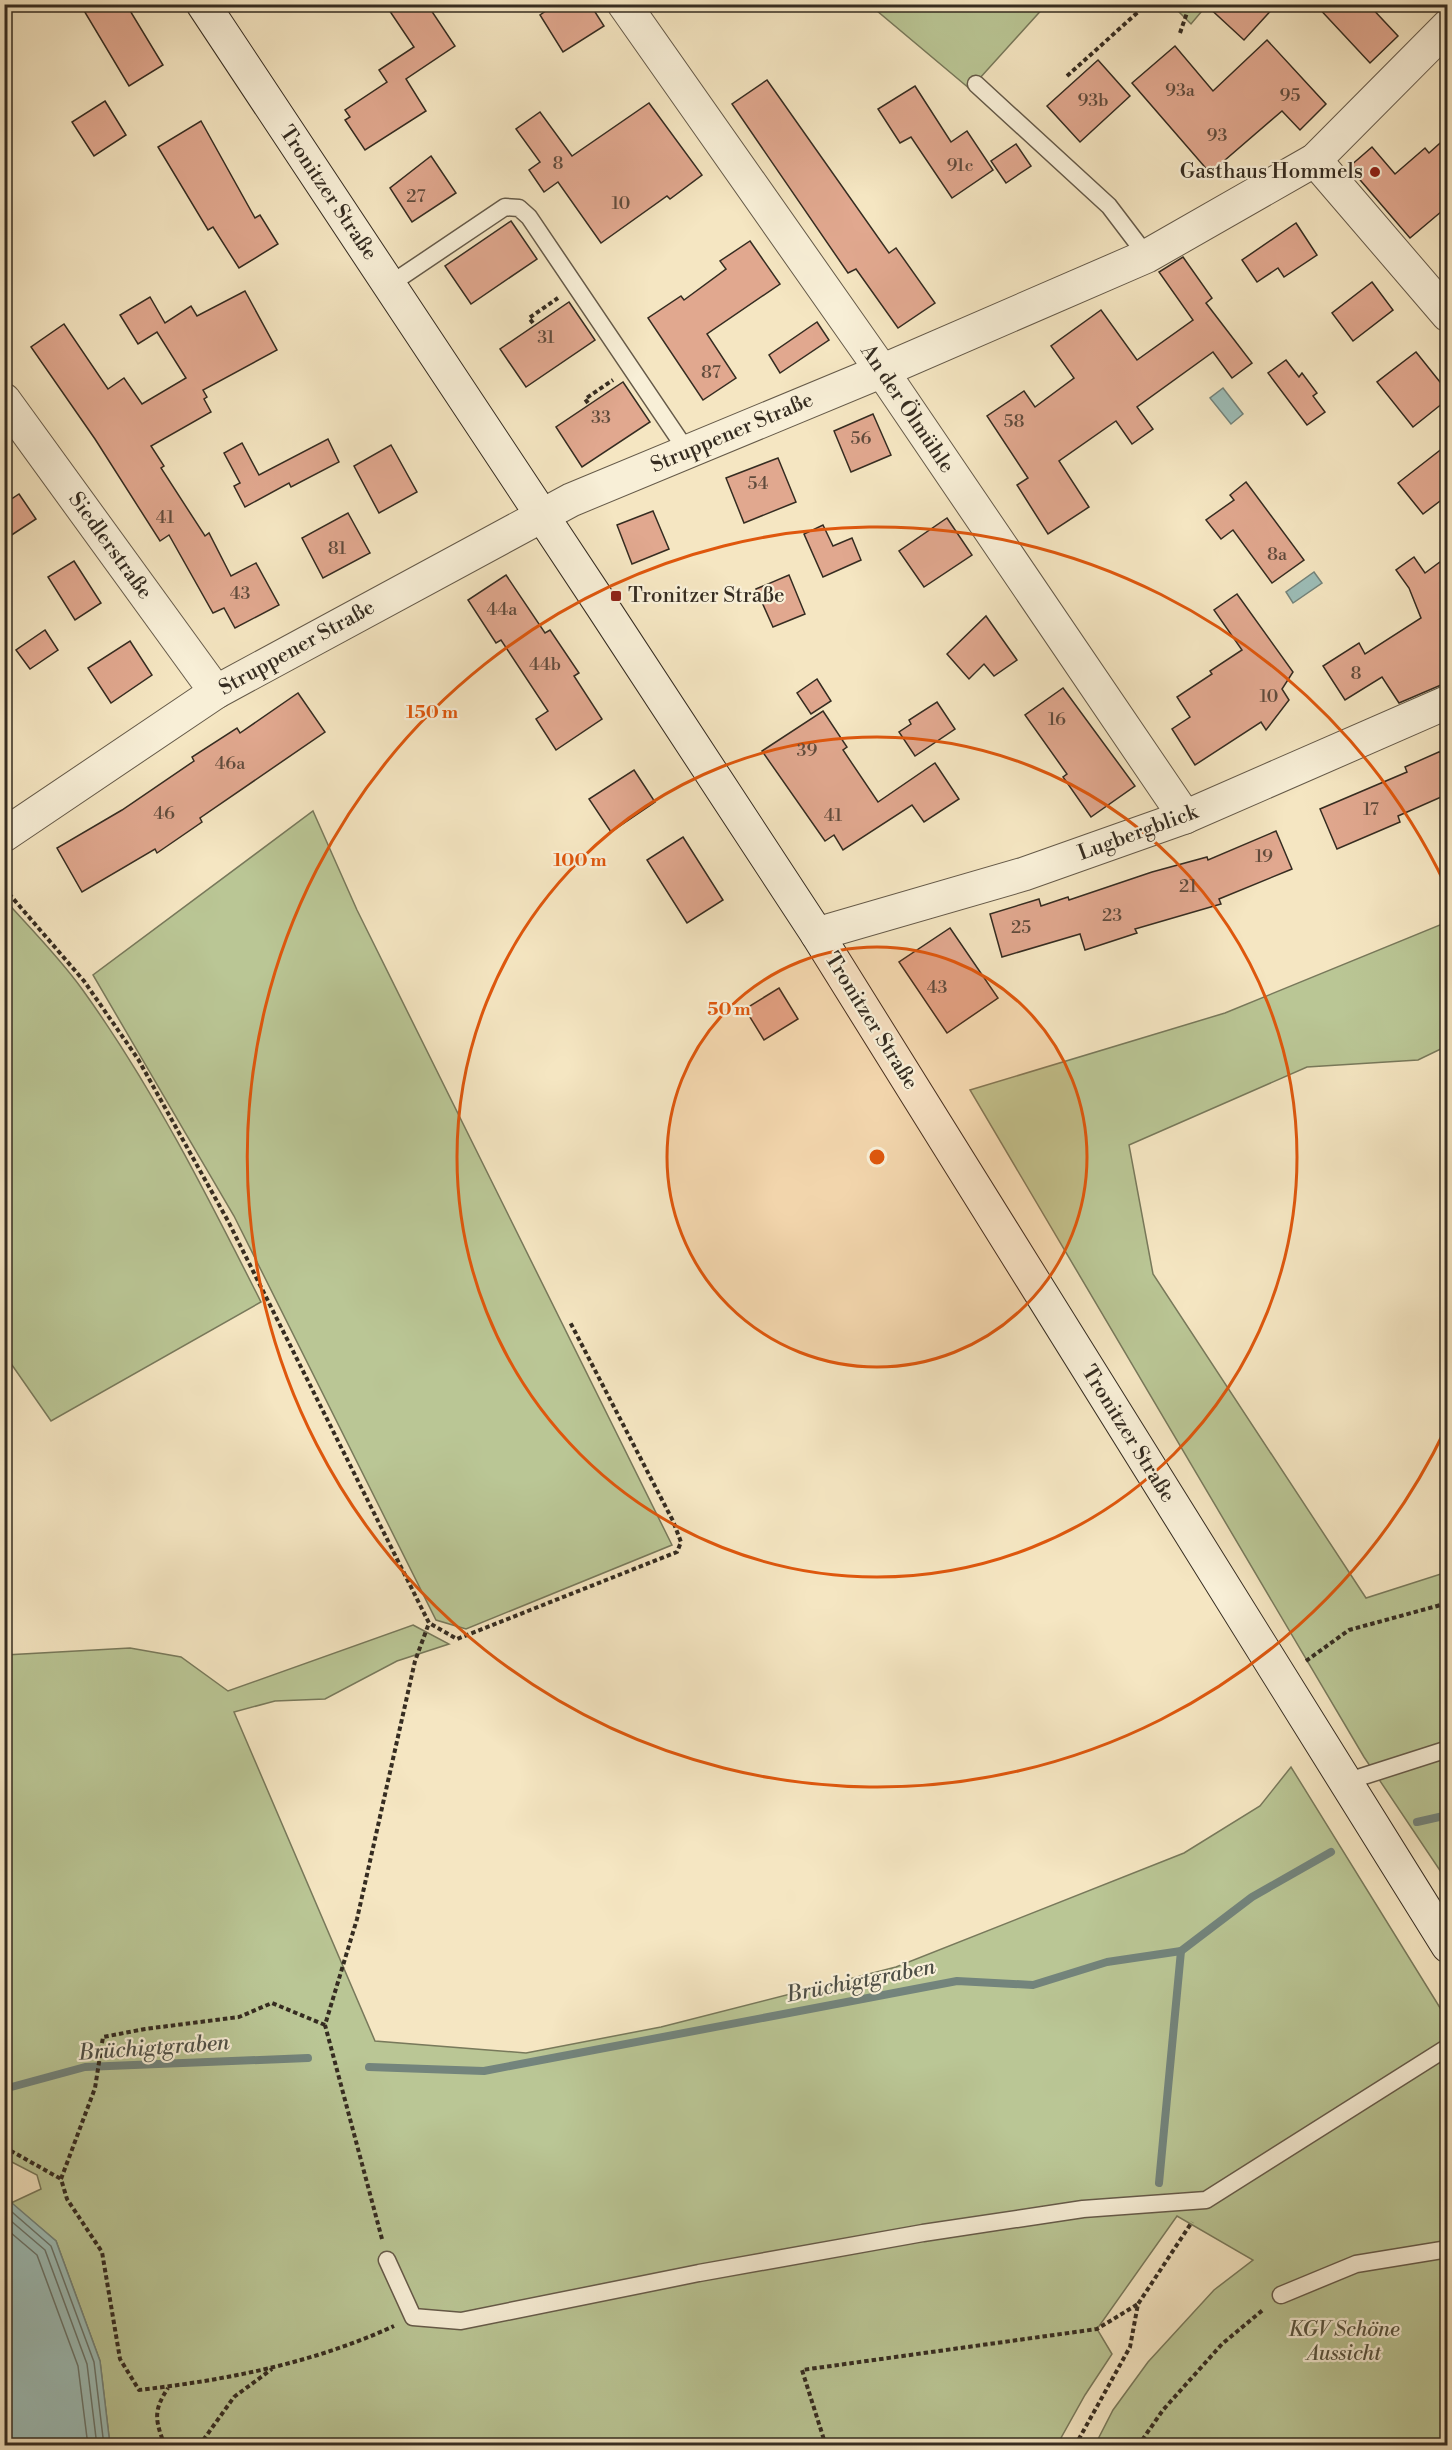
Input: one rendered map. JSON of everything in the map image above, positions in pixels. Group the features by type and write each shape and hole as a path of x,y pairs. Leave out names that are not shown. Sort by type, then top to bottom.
{"street":[{"name":"Tronitzer Straße","path":"203,4 817,934 1448,1946"},
{"name":"An der Ölmühle","path":"624,4 882,370 1185,816"},
{"name":"Struppener Straße","path":"4,835 216,692 541,515 571,500 1147,256 1315,160 1448,26"},
{"path":"1315,160 1448,315"},
{"name":"Siedlerstraße","path":"4,400 216,692"},
{"name":"Lugbergblick","path":"817,934 1023,874 1185,816 1448,702"}],"lane":[{"path":"976,84 1109,206 1147,256"},
{"path":"389,285 506,207 519,208 529,217 687,451"},
{"path":"1345,1782 1448,1749"},
{"path":"387,2260 413,2317 461,2321 699,2273 924,2233 1083,2209 1206,2200 1448,2047"},
{"path":"1281,2295 1356,2264 1448,2249"}],"path":[{"path":"1067,76 1147,4"},
{"path":"1180,33 1190,4"},
{"path":"533,323 529,318 576,286"},
{"path":"588,403 585,399 631,368"},
{"path":"4,888 84,981 138,1059 228,1221 429,1623 457,1639 676,1552 681,1542 673,1521 570,1322"},
{"path":"1281,1679 1349,1630 1448,1602"},
{"path":"387,2260 325,2025 357,1919 415,1661 429,1623"},
{"path":"325,2025 272,2003 239,2017 145,2029 103,2037 95,2088 61,2180 67,2199 102,2252 120,2359 139,2390 273,2369 364,2340 413,2317"},
{"path":"4,2147 61,2180"},
{"path":"1075,2445 1130,2347 1138,2304 1206,2200"},
{"path":"1138,2445 1163,2410 1222,2344 1281,2295"},
{"path":"825,2445 802,2370 1097,2329 1138,2304"},
{"path":"199,2445 234,2397 273,2369"},
{"path":"165,2445 158,2427 157,2405 168,2387"}],"green space":[{"path":"870,5 1046,5 970,89"},
{"path":"1172,5 1207,5 1191,24"},
{"path":"313,811 357,910 672,1545 466,1629 436,1620 234,1216 93,975"},
{"path":"4,899 73,977 108,1026 155,1102 261,1302 51,1421 5,1355"},
{"path":"1447,922 1447,1046 1418,1060 1307,1067 1129,1145 1153,1274 1366,1598 1447,1572 1447,1869 1441,1872 1364,1757 970,1090 1225,1013"},
{"name":"KGV Schöne Aussicht","path":"413,1625 449,1644 397,1661 325,1699 275,1701 234,1712 375,2041 526,2053 661,2027 896,1967 1184,1853 1260,1806 1291,1767 1447,2019 1447,2445 1095,2445 1113,2410 1148,2362 1214,2290 1253,2260 1177,2216 1097,2329 1112,2354 1085,2395 1057,2445 110,2445 100,2361 56,2241 11,2203 41,2189 37,2175 8,2160 5,2165 5,1655 130,1648 181,1657 228,1691"}],"water":[{"path":"1223,388 1243,414 1231,424 1210,398"},
{"path":"1314,572 1322,583 1293,603 1286,592"},
{"path":"5,2197 56,2241 100,2361 110,2445 5,2445"}],"building":[{"path":"80,4 126,4 163,65 129,86"},
{"path":"385,4 427,4 455,46 406,79 426,111 365,150 345,120 350,117 345,110 387,82 379,70 414,47"},
{"path":"556,4 590,4 604,26 563,52 540,15"},
{"path":"1205,4 1277,4 1244,40"},
{"path":"1315,4 1368,4 1398,36 1370,63"},
{"path":"1267,40 1326,104 1300,130 1282,111 1210,173 1132,83 1175,46 1213,91"},
{"path":"1098,60 1130,96 1080,142 1047,106"},
{"path":"767,80 889,253 896,248 935,303 898,328 856,269 848,273 732,104"},
{"path":"915,86 951,142 967,131 993,170 952,198 911,137 900,143 878,109"},
{"path":"105,101 126,135 94,156 72,122"},
{"path":"649,103 702,175 670,199 667,196 601,243 558,182 544,192 529,170 540,162 516,129 540,112 572,156"},
{"path":"201,121 255,218 260,215 278,244 239,268 213,227 208,230 158,147"},
{"path":"1448,136 1448,206 1410,238 1349,167 1372,147 1395,174 1425,148 1429,153"},
{"path":"1016,144 1031,166 1006,183 991,161"},
{"path":"431,156 456,193 412,222 390,188"},
{"path":"511,221 537,259 471,304 445,266"},
{"path":"1296,223 1317,255 1284,277 1278,268 1257,282 1242,260"},
{"path":"750,241 780,284 707,334 736,378 703,400 648,318 681,296 684,300 726,269 720,261"},
{"path":"1183,257 1212,298 1206,303 1252,363 1232,378 1213,352 1137,407 1153,429 1132,444 1116,421 1059,461 1089,507 1048,534 1017,485 1028,478 987,416 1024,391 1035,407 1074,378 1051,346 1101,310 1137,360 1193,320 1159,272"},
{"path":"1372,282 1393,310 1353,341 1332,313"},
{"path":"245,291 277,350 203,390 207,397 204,399 211,412 151,446 164,466 161,468 205,536 209,533 231,576 256,563 279,605 235,628 224,608 213,613 169,535 160,541 95,439 31,347 64,324 108,389 124,378 142,404 186,378 157,332 138,344 120,315 150,297 165,323 191,306 197,316"},
{"path":"569,302 595,340 526,387 500,349"},
{"path":"817,322 829,340 780,373 769,355"},
{"path":"1416,352 1448,392 1448,399 1413,427 1377,382"},
{"path":"1286,360 1299,377 1302,373 1317,393 1313,396 1325,412 1307,425 1268,373"},
{"path":"623,382 650,422 582,467 556,427"},
{"path":"873,414 891,455 851,472 834,431"},
{"path":"328,439 339,462 291,487 289,483 245,507 234,486 240,483 224,453 242,443 259,475"},
{"path":"1448,444 1448,495 1423,514 1398,483"},
{"path":"391,445 417,492 379,513 354,466"},
{"path":"778,458 796,502 744,523 726,478"},
{"path":"1246,482 1304,560 1272,583 1233,530 1221,539 1206,520 1234,500 1230,495"},
{"path":"19,494 36,519 4,540 4,504"},
{"path":"653,511 669,549 632,564 617,525"},
{"path":"348,513 370,553 323,578 302,538"},
{"path":"947,518 972,555 924,587 899,551"},
{"path":"823,525 833,546 852,538 861,560 823,577 804,534"},
{"path":"1448,556 1448,682 1399,703 1382,677 1345,700 1323,666 1359,643 1365,654 1421,618 1409,588 1396,570 1414,557 1425,573"},
{"path":"74,561 101,603 75,620 48,577"},
{"path":"506,575 545,633 550,630 579,673 574,676 602,719 556,750 536,719 548,711 501,640 496,643 468,600"},
{"path":"789,575 805,614 773,627 756,589"},
{"path":"1237,594 1293,672 1282,689 1289,700 1266,730 1261,722 1195,765 1172,729 1190,717 1177,697 1212,674 1210,671 1242,650 1214,610"},
{"path":"986,616 1017,660 994,676 984,664 969,679 947,654"},
{"path":"45,630 58,650 30,669 16,650"},
{"path":"130,641 152,675 111,703 88,668"},
{"path":"817,679 831,701 811,714 797,693"},
{"path":"1063,688 1135,786 1091,817 1063,777 1067,774 1025,715"},
{"path":"298,693 325,732 200,818 202,822 157,853 155,849 82,892 57,848 122,810 194,761 192,757 237,728 240,733"},
{"path":"937,702 955,729 915,756 899,732 911,724 909,720"},
{"path":"823,711 847,747 843,750 878,802 935,763 959,799 924,822 912,805 843,850 834,835 825,841 762,751"},
{"path":"1441,751 1448,766 1448,794 1398,816 1400,822 1337,849 1320,809 1407,772 1405,767"},
{"path":"634,770 655,802 611,832 589,799"},
{"path":"1276,831 1292,869 1219,899 1221,904 1135,929 1137,933 1085,950 1080,934 1002,957 990,914 1039,899 1041,906 1068,897 1069,900 1152,872 1207,857 1208,860"},
{"path":"683,837 723,900 687,923 647,860"},
{"path":"950,928 998,998 947,1033 899,962"},
{"path":"779,988 798,1019 764,1040 745,1009"}],"waterway":[{"name":"Brüchigtgraben","path":"1417,1822 1448,1815"},
{"name":"Brüchigtgraben","path":"369,2067 484,2071 957,1981 1033,1985 1107,1962 1181,1951 1252,1897 1331,1852"},
{"path":"1159,2183 1181,1951"},
{"name":"Brüchigtgraben","path":"4,2089 85,2067 308,2058"}],"place":[{"name":"Gasthaus Hommels","path":"1375,172"},
{"name":"Tronitzer Straße","path":"616,596"}]}
